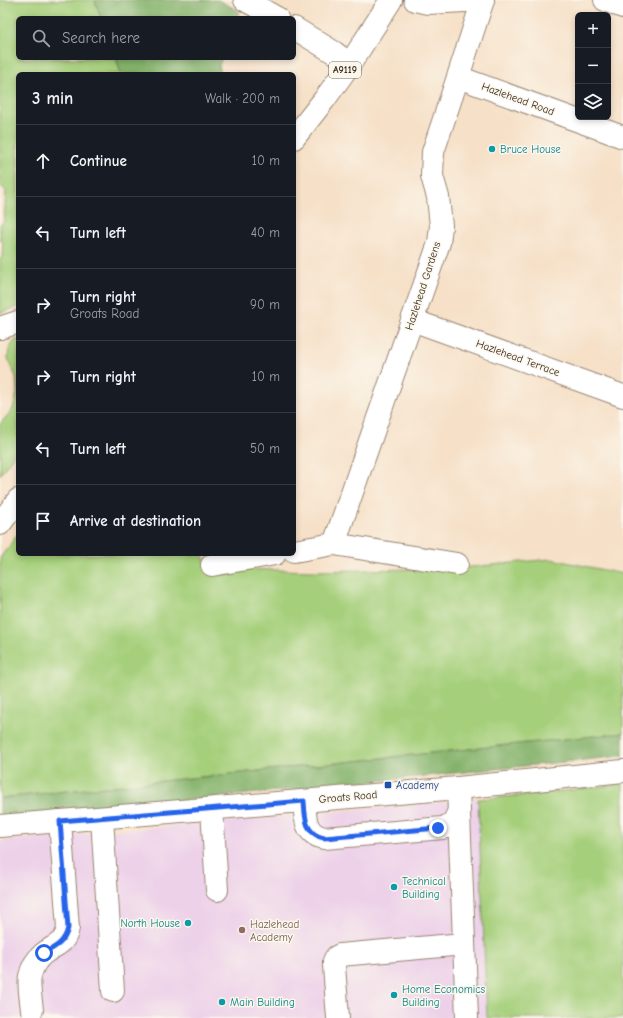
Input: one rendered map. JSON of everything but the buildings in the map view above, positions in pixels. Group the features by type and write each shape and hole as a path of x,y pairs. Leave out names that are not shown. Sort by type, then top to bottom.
{"street":[{"path":"245,0 273,16"},
{"name":"A9119","path":"296,135 350,64 391,0"},
{"name":"Hazlehead Gardens","path":"334,544 377,416 439,243 441,226 438,197 432,176 433,152 483,0 428,3 415,0"},
{"path":"605,0 623,7"},
{"path":"296,29 350,64"},
{"name":"Hazlehead Road","path":"458,77 623,137"},
{"name":"Hazlehead Terrace","path":"412,320 623,396"},
{"path":"0,328 16,323"},
{"path":"0,524 16,503"},
{"path":"296,551 334,544 457,564"},
{"path":"212,566 264,556"},
{"name":"Groats Road","path":"0,826 458,788 623,771"},
{"path":"458,788 467,1018"},
{"path":"304,801 305,819 310,830 318,837 324,838 443,828 453,823 459,811"},
{"path":"212,809 217,890"},
{"path":"102,818 113,991"},
{"path":"32,1010 30,979 34,965 44,953 60,944 65,937 68,928 60,821"},
{"path":"338,1018 334,966 336,957 340,955 464,944"}],"shaded area":[{"name":"Hazlehead Academy","path":"478,799 487,1018 0,1018 0,841"}],"green space":[{"path":"0,0 96,0 95,1 100,16 16,16 16,60 117,60 120,72 16,72 16,308 0,313 0,259 2,257 3,242 0,239 0,225 4,221 6,191 0,185"},
{"path":"218,0 239,11 238,16 100,16 95,1"},
{"path":"117,60 221,60 219,65 221,72 120,72"},
{"path":"15,340 16,377 8,358 9,349"},
{"path":"16,397 16,452 0,475 0,424 13,409"},
{"path":"16,537 16,556 203,556 208,568 315,571 461,568 551,559 623,574 623,733 0,798 0,558"},
{"path":"623,733 623,756 0,819 0,798"},
{"path":"623,784 623,1018 487,1018 478,799"}],"place":[{"name":"Bruce House","path":"492,149"},
{"name":"Academy","path":"388,785"},
{"name":"Technical Building","path":"394,887"},
{"name":"North House","path":"188,923"},
{"name":"Hazlehead Academy","path":"242,930"},
{"name":"Home Economics Building","path":"394,995"},
{"name":"Main Building","path":"222,1002"}],"route":[{"path":"44,953 60,944 64,939 68,928 60,821 304,801 305,819 310,830 318,837 324,838 438,828"}]}
